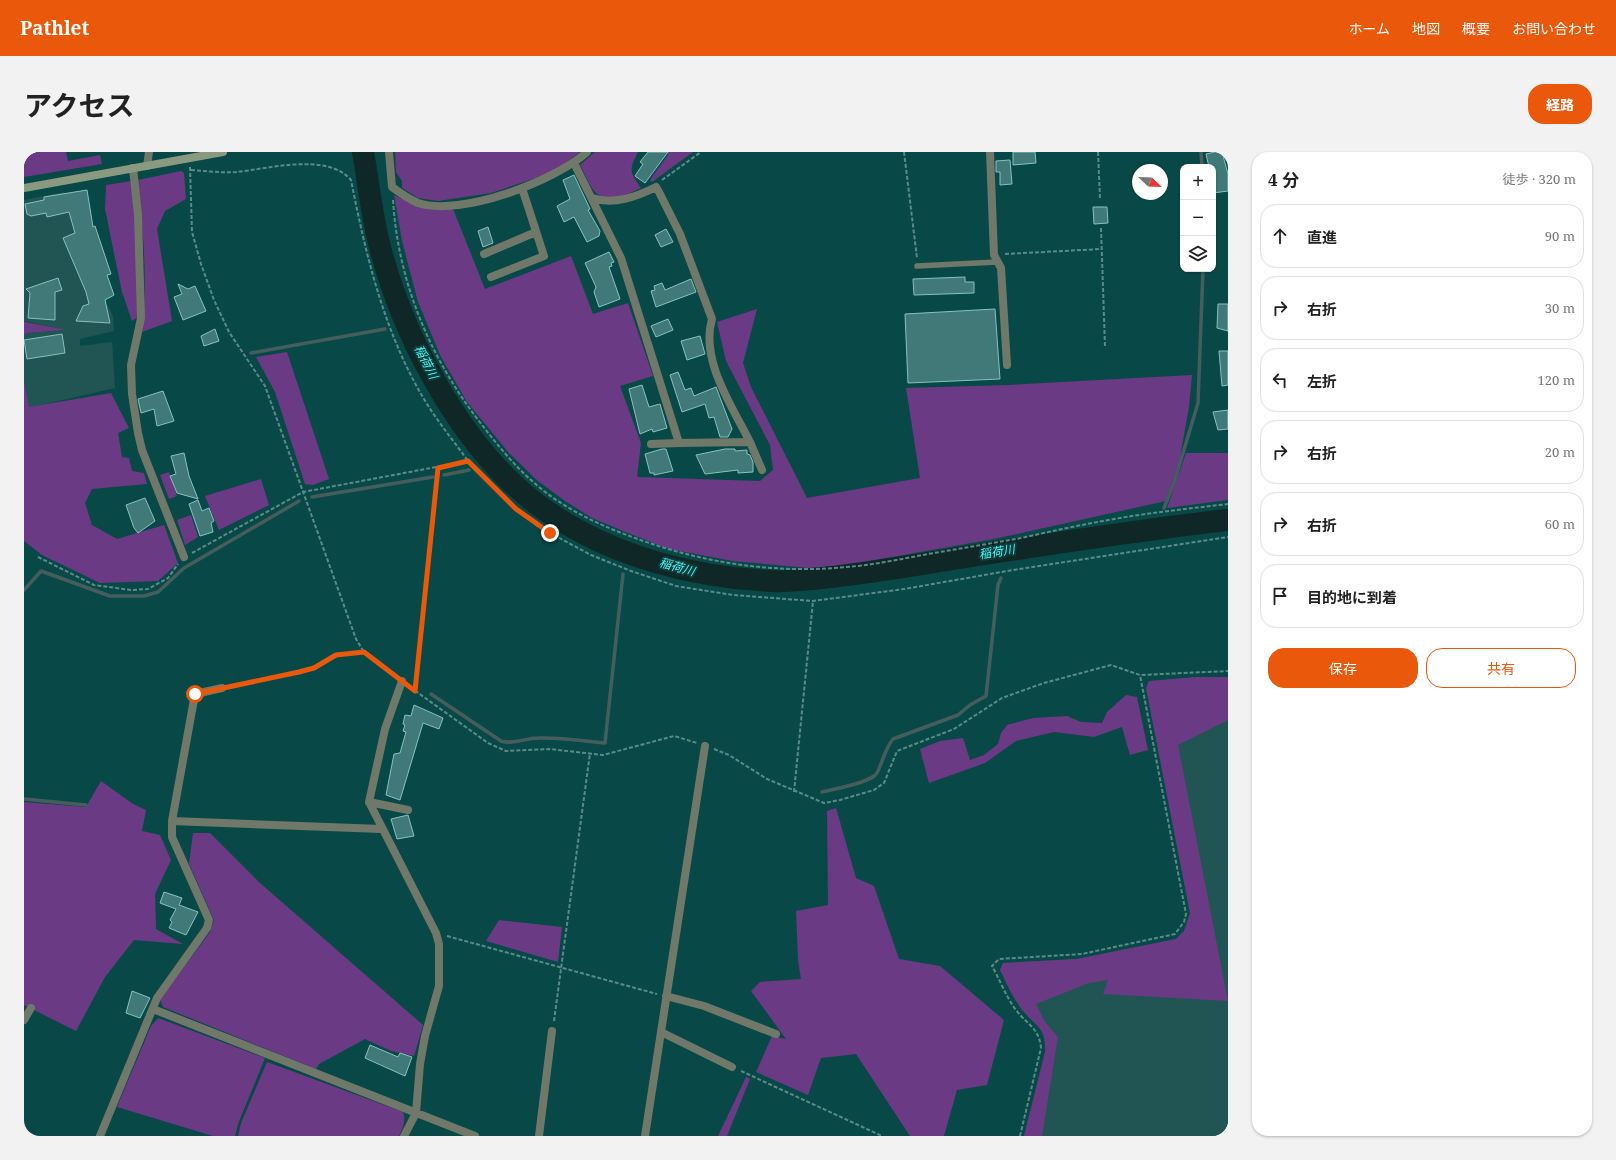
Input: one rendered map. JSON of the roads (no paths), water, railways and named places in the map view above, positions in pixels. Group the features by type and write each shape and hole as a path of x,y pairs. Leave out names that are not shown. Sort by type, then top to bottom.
{"main road":[{"path":"24,188 223,152"}],"street":[{"path":"146,166 148,152"},
{"path":"389,152 392,187 403,195 418,202 430,205 467,203 495,197 522,188 574,164 587,152"},
{"path":"990,152 996,258 1001,268 1007,365"},
{"path":"574,164 622,258 679,443"},
{"path":"133,168 138,215 141,318 131,365 132,394 142,450 184,557"},
{"path":"592,198 612,202 656,187 680,234 712,319 709,329 710,354 715,372 750,442 762,470"},
{"path":"491,277 544,256 522,188"},
{"path":"484,254 536,232"},
{"path":"651,444 750,442"},
{"path":"402,681 385,729 369,802 381,829 403,865 436,933 439,944 439,986 425,1036 420,1064 416,1113 404,1136"},
{"path":"100,1136 157,998 207,928 209,920 172,837 172,821 195,694 222,688"},
{"path":"645,1136 705,746"},
{"path":"369,802 408,810"},
{"path":"172,821 381,829"},
{"path":"666,996 704,1006 776,1034"},
{"path":"24,1020 31,1008"},
{"path":"153,1009 475,1136"},
{"path":"539,1136 552,1031"},
{"path":"660,1032 732,1068"}],"lane":[{"path":"918,266 996,258"}],"waterway":[{"name":"稲荷川","path":"363,152 375,227 392,287 424,361 445,398 468,432 493,464 521,491 551,514 602,542 629,553 686,570 744,579 783,581 860,573 1084,539 1228,520"},
{"path":"1201,152 1202,164"},
{"path":"1164,508 1174,483 1198,403 1203,272"},
{"path":"251,353 385,329"},
{"path":"444,475 469,470"},
{"path":"312,497 433,477"},
{"path":"24,590 41,571 110,596 144,596 158,592 184,568 299,501"},
{"path":"431,694 501,741 515,742 533,738 546,738 605,743 623,574"},
{"path":"822,792 868,780 877,773 886,751 893,739 958,715 970,705 986,696 998,585 1001,578"},
{"path":"24,799 86,805"}]}
